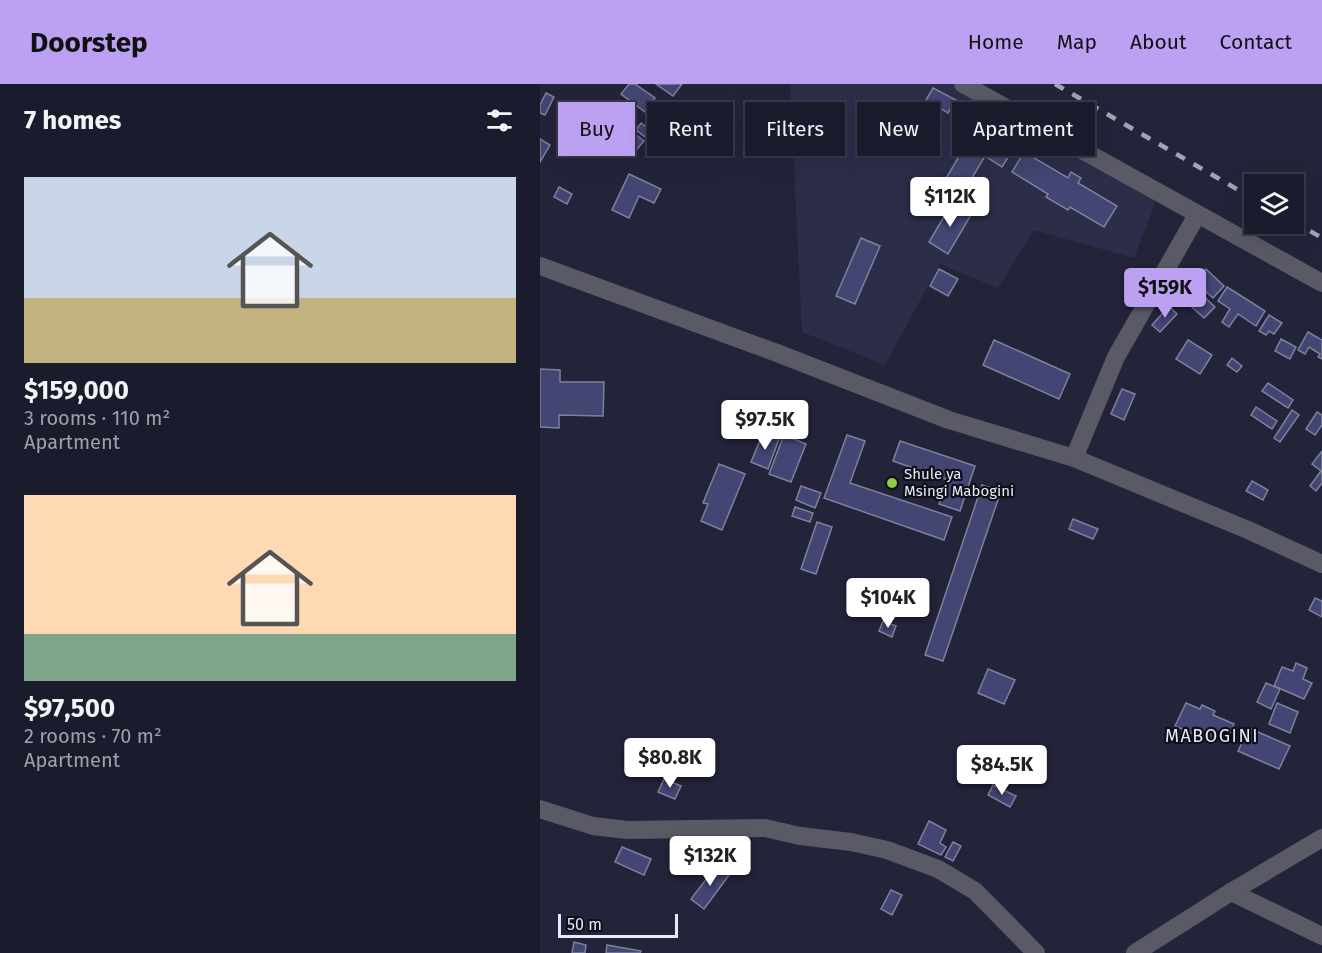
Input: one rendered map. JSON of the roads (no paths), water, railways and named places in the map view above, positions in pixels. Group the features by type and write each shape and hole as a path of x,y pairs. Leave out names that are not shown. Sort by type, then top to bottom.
{"street":[{"path":"963,84 1322,283"},
{"path":"1074,458 1116,357 1197,215"},
{"path":"540,266 766,349 949,420 1074,458 1248,530 1322,564"},
{"path":"540,809 593,826 627,830 765,828 887,850 938,869 975,891 1036,953"},
{"path":"1136,953 1231,892 1322,838"},
{"path":"1231,892 1322,936"}],"railway":[{"path":"1055,84 1244,193"},
{"path":"1304,227 1322,238"}],"place":[{"name":"Shule ya Msingi Mabogini","path":"892,483"}],"district":[{"name":"MABOGINI","path":"1212,736"}]}
